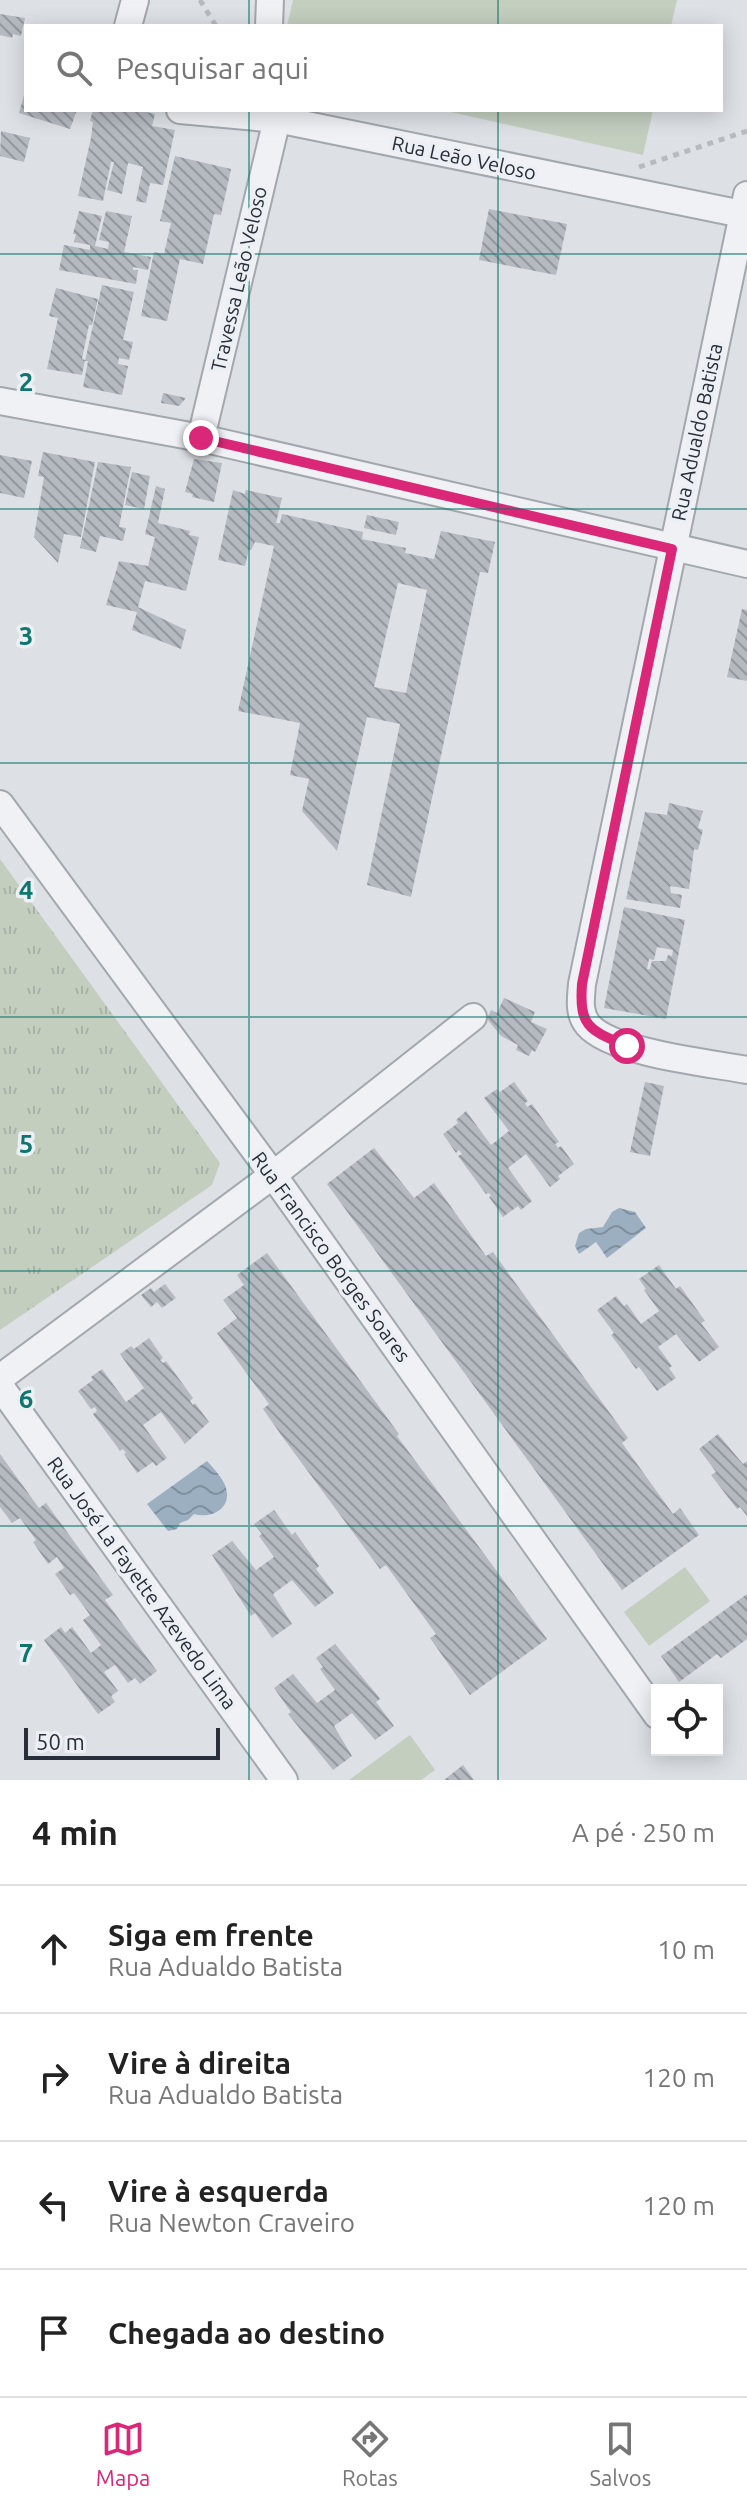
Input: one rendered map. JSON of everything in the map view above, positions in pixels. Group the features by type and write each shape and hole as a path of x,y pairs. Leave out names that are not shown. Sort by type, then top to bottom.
{"street":[{"path":"129,24 135,0"},
{"path":"269,24 270,0"},
{"name":"Rua Leão Veloso","path":"212,112 261,115 746,208"},
{"name":"Travessa Leão Veloso","path":"201,438 261,115"},
{"name":"Rua Adualdo Batista","path":"746,208 672,549 582,984 580,1009 587,1025 627,1046 747,1070"},
{"path":"0,401 201,438 747,564"},
{"name":"Rua Francisco Borges Soares","path":"0,804 273,1175 651,1707"},
{"path":"0,1378 273,1175 473,1017"},
{"name":"Rua José La Fayette Azevedo Lima","path":"0,1386 284,1780"}],"path":[{"path":"200,0 215,24"},
{"path":"632,169 747,131"}],"green space":[{"path":"293,0 677,0 671,24 287,24"},
{"path":"451,112 653,112 643,155"},
{"path":"0,859 220,1163 212,1185 0,1330"},
{"path":"685,1567 710,1601 649,1646 624,1612"},
{"path":"410,1735 435,1770 421,1780 349,1780"}],"water":[{"path":"619,1208 635,1212 646,1228 607,1258 596,1242 579,1254 575,1246 579,1233 603,1227 612,1212"},
{"path":"207,1461 225,1484 226,1502 213,1514 194,1514 180,1523 177,1529 168,1531 147,1504"}],"building":[{"path":"0,14 25,18 21,36 13,34 12,38 0,35"},
{"path":"24,96 24,112 76,112 70,129 19,113"},
{"path":"92,112 146,112 155,114 152,126 175,130 163,185 150,183 146,203 136,201 143,167 128,163 122,194 107,190 114,162 111,162 103,201 78,196 91,138 93,122 90,121"},
{"path":"1,131 30,138 24,162 0,156"},
{"path":"175,156 231,169 221,215 214,214 203,264 180,259 167,321 141,316 154,252 164,254 171,223 160,221"},
{"path":"489,209 567,224 556,275 479,260"},
{"path":"79,211 102,216 95,246 108,249 109,242 99,240 106,211 132,216 124,252 151,257 148,270 133,267 133,270 138,270 136,284 59,270 64,245 90,250 90,245 74,242"},
{"path":"102,285 134,292 123,340 133,342 129,360 119,358 118,364 128,366 122,395 83,387 88,361 85,361"},
{"path":"56,288 98,299 92,325 89,325 82,375 47,369 58,318 49,316"},
{"path":"163,393 186,398 179,406 161,403"},
{"path":"43,452 95,462 81,537 64,534 58,563 34,537 44,477 38,476"},
{"path":"0,455 32,461 24,498 0,493"},
{"path":"194,459 222,463 214,502 192,497 193,494 185,492"},
{"path":"98,462 131,467 119,527 126,528 123,541 100,536 96,552 80,548"},
{"path":"132,472 150,476 144,509 125,505"},
{"path":"156,486 165,489 158,523 190,531 189,535 199,537 186,591 145,581 138,607 186,630 181,649 132,630 137,612 106,605 119,561 148,566 155,537 145,534"},
{"path":"233,490 282,498 276,523 280,523 282,514 363,532 362,539 406,548 405,553 434,559 441,531 495,542 488,573 480,572 411,897 367,885 400,724 367,717 337,851 302,811 309,779 290,775 300,723 238,711 274,546 255,542 249,549 245,566 218,560","holes":["398,583 427,590 406,693 374,687"]},
{"path":"367,515 399,522 396,535 364,528"},
{"path":"742,609 747,610 747,681 727,677"},
{"path":"669,803 703,811 698,828 703,830 698,850 694,849 689,889 670,886 671,893 682,895 680,908 626,899 645,812 667,815"},
{"path":"624,907 685,920 666,1019 604,1008","holes":["657,947 673,950 666,961 652,961 650,969 647,969 649,959 654,960"]},
{"path":"504,998 535,1012 531,1022 547,1029 535,1052 532,1050 529,1056 516,1050 518,1045 501,1036 487,1019 491,1010 497,1013"},
{"path":"514,1082 528,1101 525,1103 527,1107 532,1104 559,1142 555,1144 558,1148 561,1146 574,1164 558,1176 560,1179 550,1187 526,1154 508,1168 532,1201 521,1210 518,1206 503,1217 489,1193 486,1194 458,1156 462,1154 459,1150 456,1153 443,1134 458,1123 456,1120 466,1111 491,1145 509,1131 484,1098"},
{"path":"645,1082 664,1086 650,1156 630,1152"},
{"path":"374,1148 414,1198 434,1183 486,1256 493,1252 628,1438 622,1443 673,1514 680,1508 699,1535 622,1590 327,1184"},
{"path":"267,1253 547,1639 470,1695 430,1638 436,1634 386,1565 380,1569 284,1439 263,1409 269,1404 217,1333 237,1318 223,1300 244,1285 237,1275"},
{"path":"659,1265 676,1289 680,1286 719,1347 699,1362 676,1334 658,1347 672,1366 669,1368 676,1378 657,1391 639,1367 636,1369 597,1310 616,1296 624,1306 627,1304 641,1324 659,1311 639,1279"},
{"path":"165,1284 176,1298 162,1308 157,1302 151,1307 141,1295 151,1288 154,1292"},
{"path":"149,1338 163,1358 160,1360 163,1363 166,1361 193,1398 190,1401 209,1422 185,1444 161,1412 143,1425 167,1458 156,1466 153,1462 137,1473 126,1453 123,1449 120,1451 93,1414 97,1411 95,1407 91,1409 78,1391 102,1369 126,1402 144,1388 120,1354"},
{"path":"718,1434 743,1464 747,1461 747,1516 740,1507 737,1509 711,1475 716,1472 699,1449"},
{"path":"0,1454 39,1508 46,1503 113,1595 105,1600 157,1671 140,1684 135,1678 128,1683 115,1665 104,1672 118,1691 111,1696 115,1702 98,1714 44,1640 61,1627 65,1633 72,1627 91,1653 101,1645 83,1620 90,1615 55,1574 64,1568 57,1557 48,1564 20,1518 12,1523 0,1507"},
{"path":"274,1510 292,1535 295,1532 334,1593 315,1607 292,1580 273,1594 292,1624 272,1638 255,1613 251,1616 212,1555 232,1541 256,1570 274,1557 254,1524"},
{"path":"747,1594 747,1639 721,1658 717,1654 679,1682 661,1656"},
{"path":"335,1644 378,1696 380,1699 376,1702 394,1726 375,1740 352,1713 334,1726 352,1756 333,1770 288,1714 291,1712 274,1688 293,1674 317,1703 335,1690 316,1658"},
{"path":"463,1765 474,1780 444,1780"}],"route":[{"path":"201,438 672,549 582,984 580,1009 587,1025 627,1046"}]}
